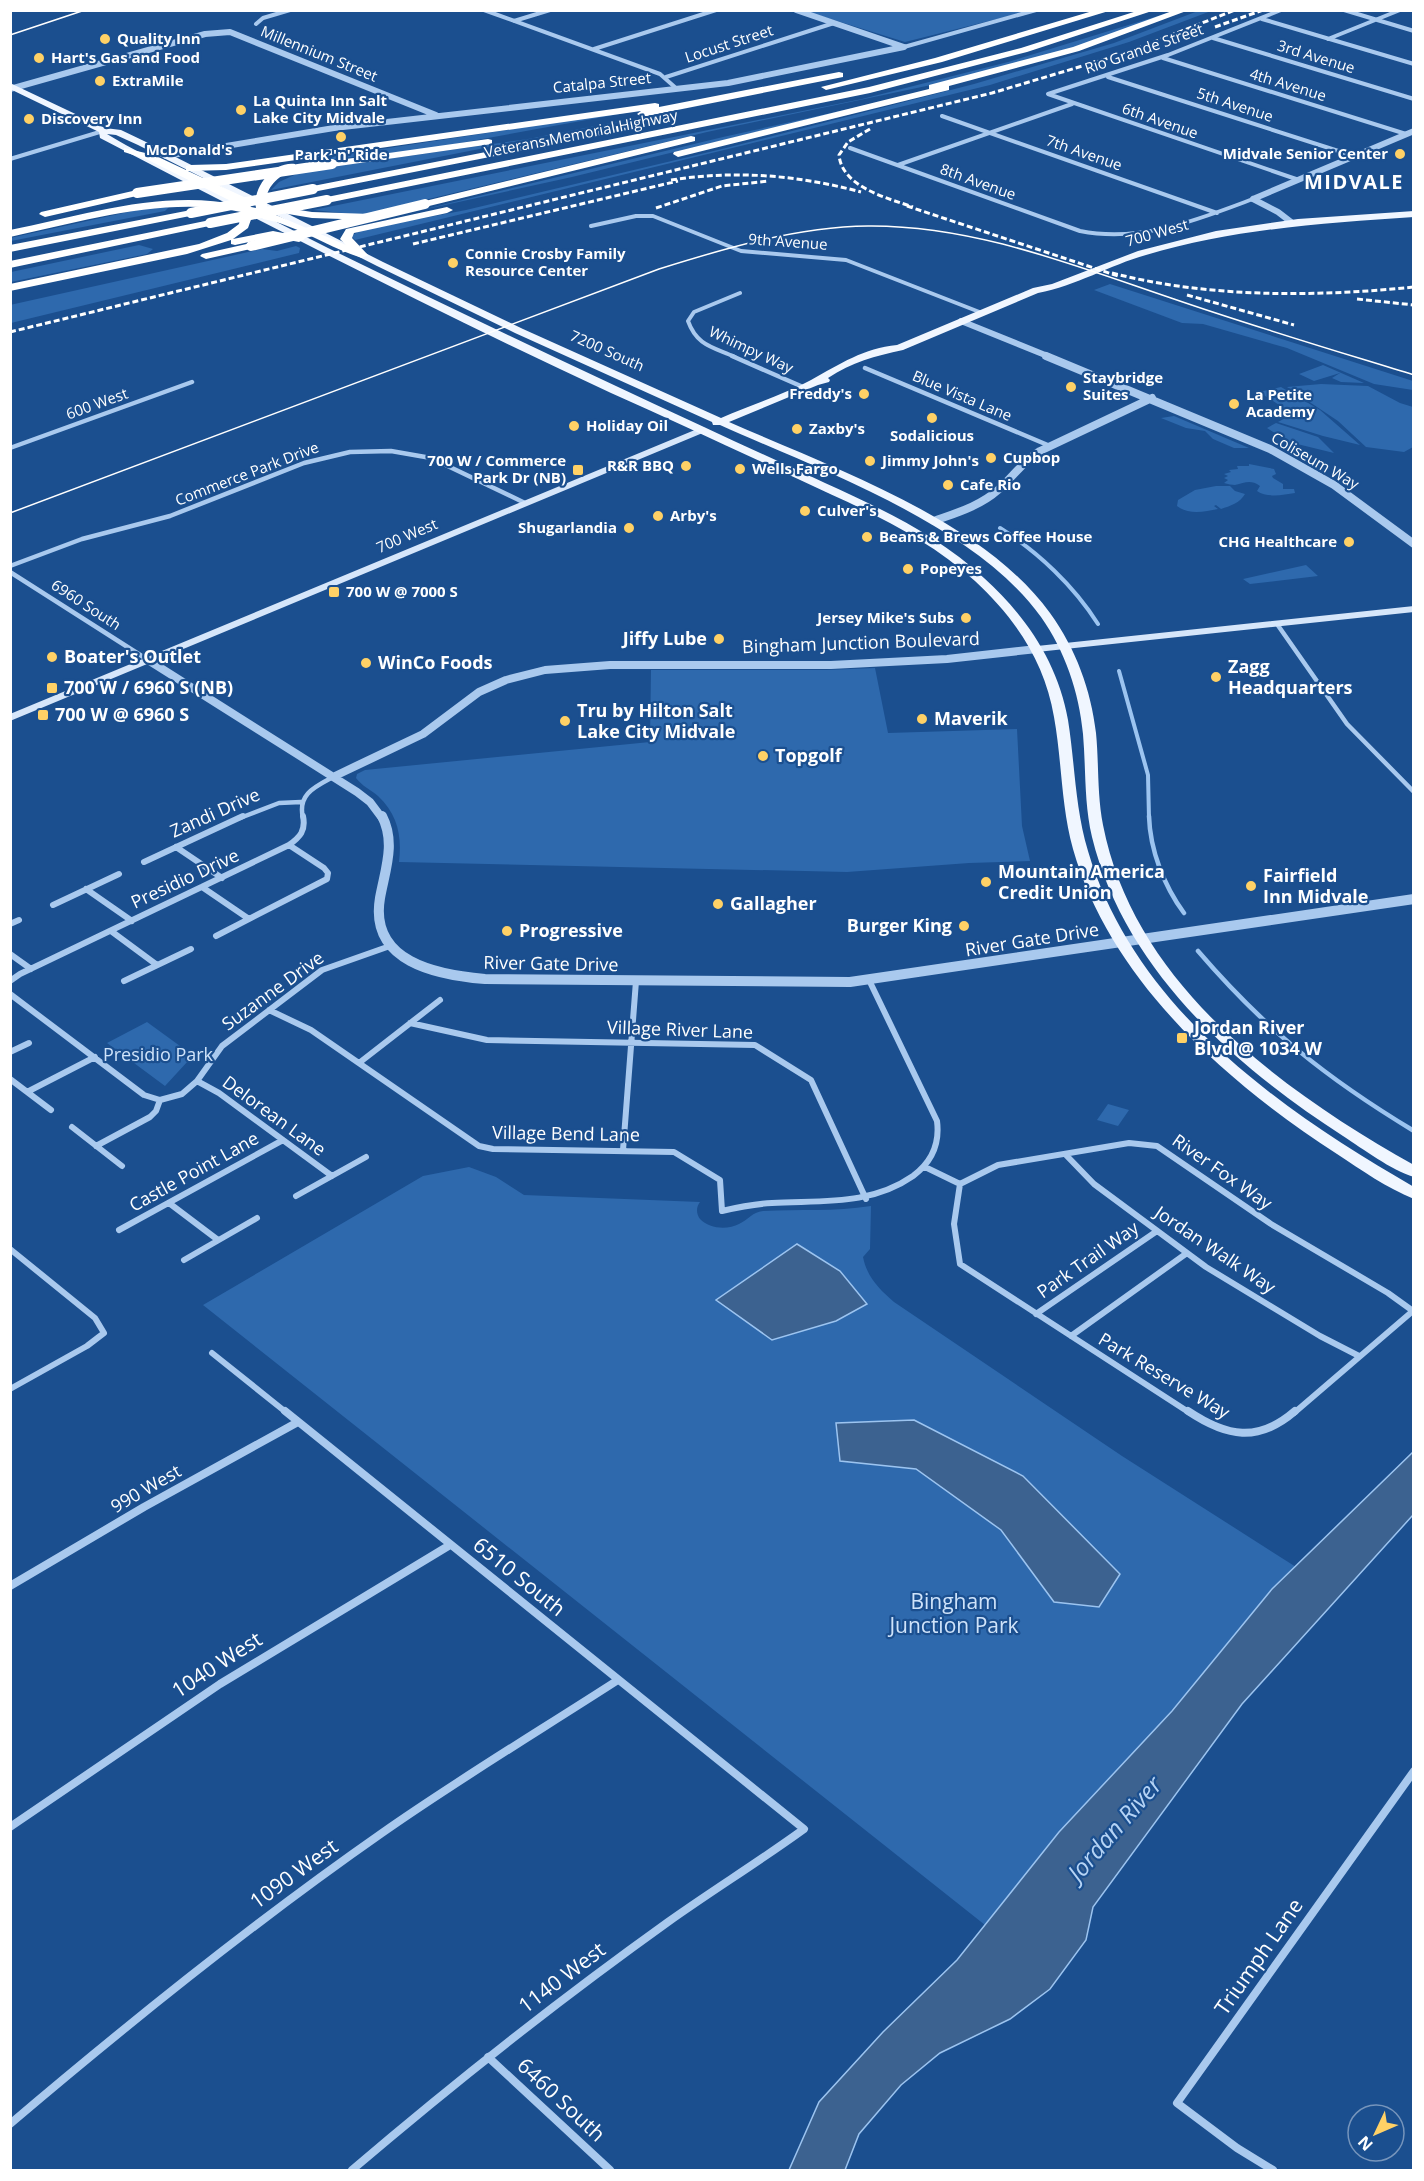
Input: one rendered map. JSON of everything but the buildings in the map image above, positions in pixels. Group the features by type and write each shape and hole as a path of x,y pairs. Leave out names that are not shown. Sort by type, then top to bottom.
{"highway":[{"path":"10,222 137,193 500,140 819,79 962,45 1078,10"},
{"name":"Veterans Memorial Highway","path":"10,249 828,86 960,55 1108,10"},
{"name":"Veterans Memorial Highway","path":"10,265 870,90 1014,53 1151,10"},
{"path":"362,255 346,239 350,231 899,100 1009,71 1185,10"},
{"path":"10,299 251,246 684,141 960,81 1076,49"},
{"path":"190,168 226,167 354,149 819,79"},
{"path":"280,228 263,208 263,187 280,172 309,159 354,149"},
{"path":"128,150 166,178 176,190 172,196 150,205"},
{"path":"128,150 150,157 244,207"},
{"path":"177,253 219,241 235,234 245,224 244,207 230,189"},
{"path":"10,234 150,205 197,202 362,217 398,216 457,207"},
{"path":"263,208 342,248 362,255"},
{"path":"10,288 273,234 305,240"}],"main road":[{"path":"12,87 103,131 118,132 263,208"},
{"path":"103,131 103,136 128,150"},
{"name":"7200 South","path":"244,207 280,228 565,367 866,505 928,539 987,585 1018,620 1037,649 1049,674 1058,702 1071,814 1081,855 1095,890 1133,941"},
{"name":"700 West","path":"815,382 828,372 884,348 899,348 1036,290 1054,287 1123,259 1169,244 1288,219 1413,212"},
{"name":"7200 South","path":"362,255 519,331 895,500 934,521 981,552 1014,580 1045,613 1058,631 1080,688 1088,720 1093,800 1099,836 1133,941"},
{"name":"700 West","path":"10,718 815,382 857,371 898,354 899,348"},
{"name":"Bingham Junction Boulevard","path":"1037,649 1413,609"},
{"path":"1133,941 1233,1044 1312,1108 1354,1137 1413,1172"},
{"path":"1133,941 1165,1002 1236,1073 1328,1142 1413,1194"}],"street":[{"path":"484,10 666,77 677,89"},
{"path":"514,21 550,10"},
{"path":"592,50 716,10"},
{"path":"796,10 904,47"},
{"name":"Catalpa Street","path":"166,156 310,131 677,89 779,74 904,47 1036,10"},
{"name":"Rio Grande Street","path":"1048,94 1052,90 1108,77 1163,58 1281,10"},
{"path":"1344,10 1413,31"},
{"path":"1328,39 1400,10"},
{"path":"256,24 263,18 286,11"},
{"path":"1262,19 1413,64"},
{"name":"Locust Street","path":"666,77 834,23"},
{"name":"Millennium Street","path":"12,87 205,34 225,32 246,37 425,109 437,116"},
{"name":"3rd Avenue","path":"1212,38 1413,99"},
{"name":"4th Avenue","path":"1163,58 1410,133"},
{"name":"5th Avenue","path":"1108,77 1354,156"},
{"name":"6th Avenue","path":"1048,94 1299,180"},
{"path":"898,165 1072,104"},
{"name":"7th Avenue","path":"942,116 1217,213"},
{"path":"10,159 103,131"},
{"path":"1217,213 1410,133"},
{"name":"8th Avenue","path":"850,148 1099,236 1118,236 1166,227 1203,219 1217,213"},
{"path":"1253,199 1288,219"},
{"name":"9th Avenue","path":"591,226 636,216 653,216 741,251 846,260 982,313"},
{"name":"Whimpy Way","path":"740,293 694,312 688,321 692,332 705,344 803,387"},
{"name":"Coliseum Way","path":"961,321 1245,437 1305,468 1350,496 1413,544"},
{"name":"Blue Vista Lane","path":"857,371 1050,446"},
{"name":"600 West","path":"10,448 192,382"},
{"path":"934,521 967,509 989,497 1000,489 1030,457 1152,398"},
{"name":"Commerce Park Drive","path":"10,566 82,539 170,516 304,463 350,452 391,451 431,458 525,503"},
{"name":"6960 South","path":"10,572 148,660"},
{"path":"1277,624 1347,724 1413,792"},
{"name":"Bingham Junction Boulevard","path":"335,777 416,738 479,692 506,680 545,670 595,665 831,664 947,659 1037,649"},
{"path":"148,660 371,802 388,829 390,843 378,917 381,932 390,946"},
{"path":"216,936 327,879 328,873 324,868 289,846 304,829 302,802 313,789 335,777"},
{"name":"Zandi Drive","path":"144,862 269,805 302,802"},
{"name":"Presidio Drive","path":"10,981 289,846"},
{"path":"176,848 222,878"},
{"path":"53,904 119,874"},
{"path":"202,887 249,919"},
{"path":"86,889 132,921"},
{"name":"River Gate Drive","path":"390,946 401,956 422,967 458,977 804,984 869,980 1413,899"},
{"path":"10,924 19,920"},
{"path":"111,931 158,965"},
{"name":"Suzanne Drive","path":"160,1100 182,1094 197,1081 222,1046 326,968 390,946"},
{"path":"124,981 190,949"},
{"path":"10,954 31,969"},
{"path":"866,1199 899,1187 925,1167 937,1145 939,1133 937,1121 869,980"},
{"path":"623,1150 636,981"},
{"path":"10,993 144,1095 160,1100 156,1111 150,1117 96,1146"},
{"path":"359,1063 440,1000"},
{"name":"Village Bend Lane","path":"270,1010 304,1026 479,1146 493,1149 666,1151 682,1155 720,1180 722,1211 750,1203 832,1204 866,1199"},
{"name":"Village River Lane","path":"410,1023 487,1040 755,1045 811,1080 866,1199"},
{"path":"10,1052 29,1043"},
{"path":"27,1092 95,1057"},
{"path":"10,1079 51,1110"},
{"name":"Delorean Lane","path":"197,1081 219,1093 332,1176"},
{"path":"72,1127 122,1166"},
{"name":"Castle Point Lane","path":"119,1230 283,1140"},
{"name":"River Fox Way","path":"960,1184 998,1165 1138,1142 1157,1146 1271,1224 1388,1293 1413,1311"},
{"name":"Jordan Walk Way","path":"1065,1154 1088,1179 1206,1267 1320,1336 1359,1356"},
{"name":"Delorean Lane","path":"297,1196 366,1157"},
{"path":"925,1167 960,1184"},
{"name":"Park Reserve Way","path":"960,1184 956,1210 957,1250 960,1264 1198,1418 1226,1431 1242,1435 1264,1433 1282,1423 1413,1311"},
{"path":"170,1203 218,1240"},
{"path":"184,1260 257,1218"},
{"name":"Park Trail Way","path":"1036,1314 1157,1231"},
{"path":"10,1249 95,1318 103,1328 104,1334 10,1389"},
{"path":"1071,1336 1187,1253"},
{"name":"6510 South","path":"212,1353 804,1828"},
{"name":"990 West","path":"10,1586 144,1507 298,1422"},
{"name":"1040 West","path":"10,1827 220,1683 450,1545"},
{"name":"1090 West","path":"10,2124 147,2010 307,1886 460,1781 618,1680"},
{"name":"Triumph Lane","path":"1273,2170 1237,2148 1177,2103 1413,1771"},
{"name":"1140 West","path":"352,2170 488,2057 672,1919 804,1828"},
{"name":"6460 South","path":"488,2057 610,2170"}],"green space":[{"path":"805,11 1029,11 905,42"},
{"path":"1179,11 1077,47 955,80 707,132 362,215 313,210 862,99 1008,62"},
{"path":"1198,11 1211,11 1129,42 990,85 355,240 351,236 361,230 466,210 726,148 974,84 1114,43"},
{"path":"740,98 271,190 279,182 303,171 528,139"},
{"path":"658,107 427,149 326,160 336,156"},
{"path":"858,107 572,177 413,212 723,137"},
{"path":"169,207 165,211 11,241 10,238 146,208"},
{"path":"139,245 153,249 147,254 11,282 11,272"},
{"path":"296,246 300,248 299,253 11,323 10,305 262,249 277,251"},
{"path":"1110,284 1413,381 1413,390 1374,384 1287,348 1203,324 1182,323 1094,290"},
{"path":"1323,365 1364,383 1341,382 1332,378 1340,373 1314,381 1299,374"},
{"path":"1321,384 1368,386 1400,403 1413,407 1413,447 1404,452 1366,447 1338,421 1287,387"},
{"path":"1281,387 1320,410 1360,445 1278,422 1293,414 1259,392"},
{"path":"1174,416 1249,448 1234,448 1213,439 1205,431 1186,428 1161,418"},
{"path":"1276,423 1318,437 1334,453 1289,442 1267,428"},
{"path":"1249,464 1274,469 1276,474 1272,476 1273,478 1283,484 1283,489 1294,489 1295,493 1270,495 1257,491 1260,486 1253,483 1235,485 1224,483 1228,480 1224,478 1228,476 1224,474 1231,472 1229,470 1238,469 1237,466 1249,466"},
{"path":"1230,486 1235,491 1245,494 1238,502 1221,509 1216,505 1214,506 1218,509 1191,512 1177,506 1178,500 1195,490"},
{"path":"1306,565 1318,576 1250,584 1243,579"},
{"name":"Topgolf","path":"875,668 888,733 1017,729 1022,826 1030,861 847,872 399,862 400,843 394,818 385,803 356,778 357,774 365,770 650,742 651,670"},
{"name":"Presidio Park","path":"147,1022 191,1054 188,1061 165,1086 107,1043"},
{"path":"1108,1104 1129,1110 1118,1126 1097,1120"},
{"name":"Bingham Junction Park","path":"469,1167 496,1177 524,1195 700,1202 697,1210 700,1219 708,1225 719,1228 735,1226 763,1211 830,1210 871,1206 870,1249 863,1257 867,1271 874,1282 894,1302 1122,1456 1296,1567 985,1925 203,1305 423,1176"}],"water":[{"path":"797,1244 840,1271 867,1304 836,1321 772,1340 716,1300"},
{"path":"914,1420 1023,1476 1120,1574 1099,1607 1054,1602 1001,1530 916,1469 840,1461 836,1423"},
{"name":"Jordan River","path":"1413,1452 1413,1515 1242,1704 1093,1907 1086,1940 1050,1989 1010,2019 940,2053 901,2085 859,2134 845,2170 789,2170 819,2102 883,2032 957,1960 1059,1832 1172,1711 1272,1589"}],"waterway":[{"path":"1000,528 1054,571 1078,596 1098,624"},
{"path":"1119,671 1148,775 1149,818"},
{"path":"1149,816 1152,842 1159,867 1184,913"},
{"path":"1198,951 1248,1005 1298,1050 1353,1091 1414,1131"}],"tram line":[{"path":"10,35 85,10"},
{"path":"10,513 659,269 762,240 841,227 907,227 946,232 1022,249 1414,375"}],"railway":[{"path":"10,332 992,93 1126,53 1235,10"},
{"path":"1215,27 1263,10"},
{"path":"870,129 848,142 839,155 842,166 848,175 867,190 913,207"},
{"path":"671,180 719,175 766,176 790,178 861,192"},
{"path":"413,244 678,181"},
{"path":"656,208 722,186 769,181"},
{"path":"907,206 1118,276"},
{"path":"1112,273 1186,287 1262,293 1339,293 1414,287"},
{"path":"1187,295 1294,325"},
{"path":"1357,299 1414,305"}],"place":[{"name":"Quality Inn","path":"105,39"},
{"name":"Hart's Gas and Food","path":"39,58"},
{"name":"ExtraMile","path":"100,81"},
{"name":"La Quinta Inn Salt Lake City Midvale","path":"241,110"},
{"name":"Discovery Inn","path":"29,119"},
{"name":"McDonald's","path":"189,132"},
{"name":"Park 'n' Ride","path":"341,137"},
{"name":"Midvale Senior Center","path":"1400,154"},
{"name":"Connie Crosby Family Resource Center","path":"453,263"},
{"name":"Staybridge Suites","path":"1071,387"},
{"name":"Freddy's","path":"864,394"},
{"name":"La Petite Academy","path":"1234,404"},
{"name":"Sodalicious","path":"932,418"},
{"name":"Holiday Oil","path":"574,426"},
{"name":"Zaxby's","path":"797,429"},
{"name":"Cupbop","path":"991,458"},
{"name":"Jimmy John's","path":"870,461"},
{"name":"R&R BBQ","path":"686,466"},
{"name":"Wells Fargo","path":"740,469"},
{"name":"700 W / Commerce Park Dr (NB)","path":"578,470"},
{"name":"Cafe Rio","path":"948,485"},
{"name":"Culver's","path":"805,511"},
{"name":"Arby's","path":"658,516"},
{"name":"Shugarlandia","path":"629,528"},
{"name":"Beans & Brews Coffee House","path":"867,537"},
{"name":"CHG Healthcare","path":"1349,542"},
{"name":"Popeyes","path":"908,569"},
{"name":"700 W @ 7000 S","path":"334,592"},
{"name":"Jersey Mike's Subs","path":"966,618"},
{"name":"Jiffy Lube","path":"719,639"},
{"name":"Boater's Outlet","path":"52,657"},
{"name":"WinCo Foods","path":"366,663"},
{"name":"Zagg Headquarters","path":"1216,677"},
{"name":"700 W / 6960 S (NB)","path":"52,688"},
{"name":"700 W @ 6960 S","path":"43,715"},
{"name":"Maverik","path":"922,719"},
{"name":"Tru by Hilton Salt Lake City Midvale","path":"565,721"},
{"name":"Topgolf","path":"763,756"},
{"name":"Mountain America Credit Union","path":"986,882"},
{"name":"Fairfield Inn Midvale","path":"1251,886"},
{"name":"Gallagher","path":"718,904"},
{"name":"Burger King","path":"964,926"},
{"name":"Progressive","path":"507,931"},
{"name":"Jordan River Blvd @ 1034 W","path":"1182,1038"}],"district":[{"name":"MIDVALE","path":"1354,182"}]}
